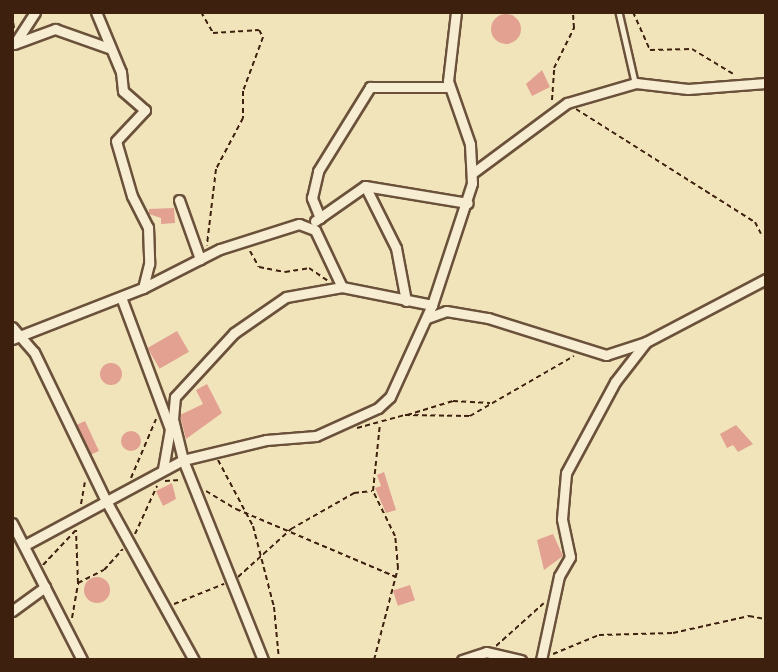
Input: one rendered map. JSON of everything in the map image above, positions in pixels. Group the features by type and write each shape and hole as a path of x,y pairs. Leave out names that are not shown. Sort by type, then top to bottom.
{"street":[{"path":"13,44 35,12"},
{"path":"96,12 125,96 145,110 116,141 132,196 148,227 149,264 143,288"},
{"path":"25,545 105,499 183,460 280,437 310,437 378,408 397,385 432,305 468,202 474,172 470,144 449,87 456,12"},
{"path":"13,44 55,29 109,48"},
{"path":"474,172 567,103 636,83 688,89 766,83"},
{"path":"320,218 312,198 318,171 370,87 449,87"},
{"path":"16,338 143,288 200,258 247,239 308,224 365,186 468,202"},
{"path":"365,186 396,248 406,301"},
{"path":"179,200 200,258"},
{"path":"308,224 320,239 338,284"},
{"path":"427,318 446,311 488,318 584,350 621,353 766,279"},
{"path":"263,660 190,480 171,407 192,373 269,306 306,290 338,284 432,305"},
{"path":"121,297 164,411 170,438 163,469"},
{"path":"12,327 16,338 39,361 105,499 194,660"},
{"path":"542,656 558,580 570,557 562,519 566,473 615,382 646,342"},
{"path":"12,523 82,660"},
{"path":"12,611 45,587"},
{"path":"462,660 486,652 521,660"}],"lane":[{"path":"619,12 636,83"}],"path":[{"path":"200,258 210,235 216,169 243,118 243,91 263,37 259,30 214,33 201,12"},
{"path":"552,112 554,68 574,28 573,12"},
{"path":"633,12 650,50 692,49 748,83"},
{"path":"567,103 755,222 761,234"},
{"path":"247,239 259,267 285,272 310,268 338,284"},
{"path":"405,415 464,417 584,350"},
{"path":"356,428 453,401 491,403"},
{"path":"128,487 147,431 164,411"},
{"path":"374,660 396,577 395,536 373,491 380,423"},
{"path":"214,453 248,514 261,558 279,660"},
{"path":"79,515 85,476"},
{"path":"78,583 104,570 130,540 157,486 190,480 248,514 291,529 396,577"},
{"path":"163,608 231,582 291,529 354,493 373,491"},
{"path":"37,571 76,531 78,583 68,631"},
{"path":"486,652 526,623 558,580"},
{"path":"542,656 562,652 599,635 673,633 749,616 766,619"}],"building":[{"path":"506,14 517,18 521,29 517,40 506,44 495,40 491,29 495,18"},
{"path":"542,70 550,87 532,96 526,84"},
{"path":"174,208 175,223 161,224 161,218 149,214 149,209"},
{"path":"177,331 189,352 160,369 148,348"},
{"path":"111,363 119,366 122,374 119,382 111,385 103,382 100,374 103,366"},
{"path":"207,384 222,413 186,439 180,415 203,404 196,390"},
{"path":"85,421 99,451 91,455 77,425"},
{"path":"736,425 753,444 738,452 733,445 727,448 720,434"},
{"path":"131,431 138,434 141,441 138,448 131,451 124,448 121,441 124,434"},
{"path":"384,472 396,510 386,513 375,488 381,486 377,475"},
{"path":"172,483 176,499 163,506 156,491"},
{"path":"553,534 563,556 544,570 537,540"},
{"path":"97,577 106,581 110,590 106,599 97,603 88,599 84,590 88,581"},
{"path":"410,585 415,600 398,606 393,591"}]}
